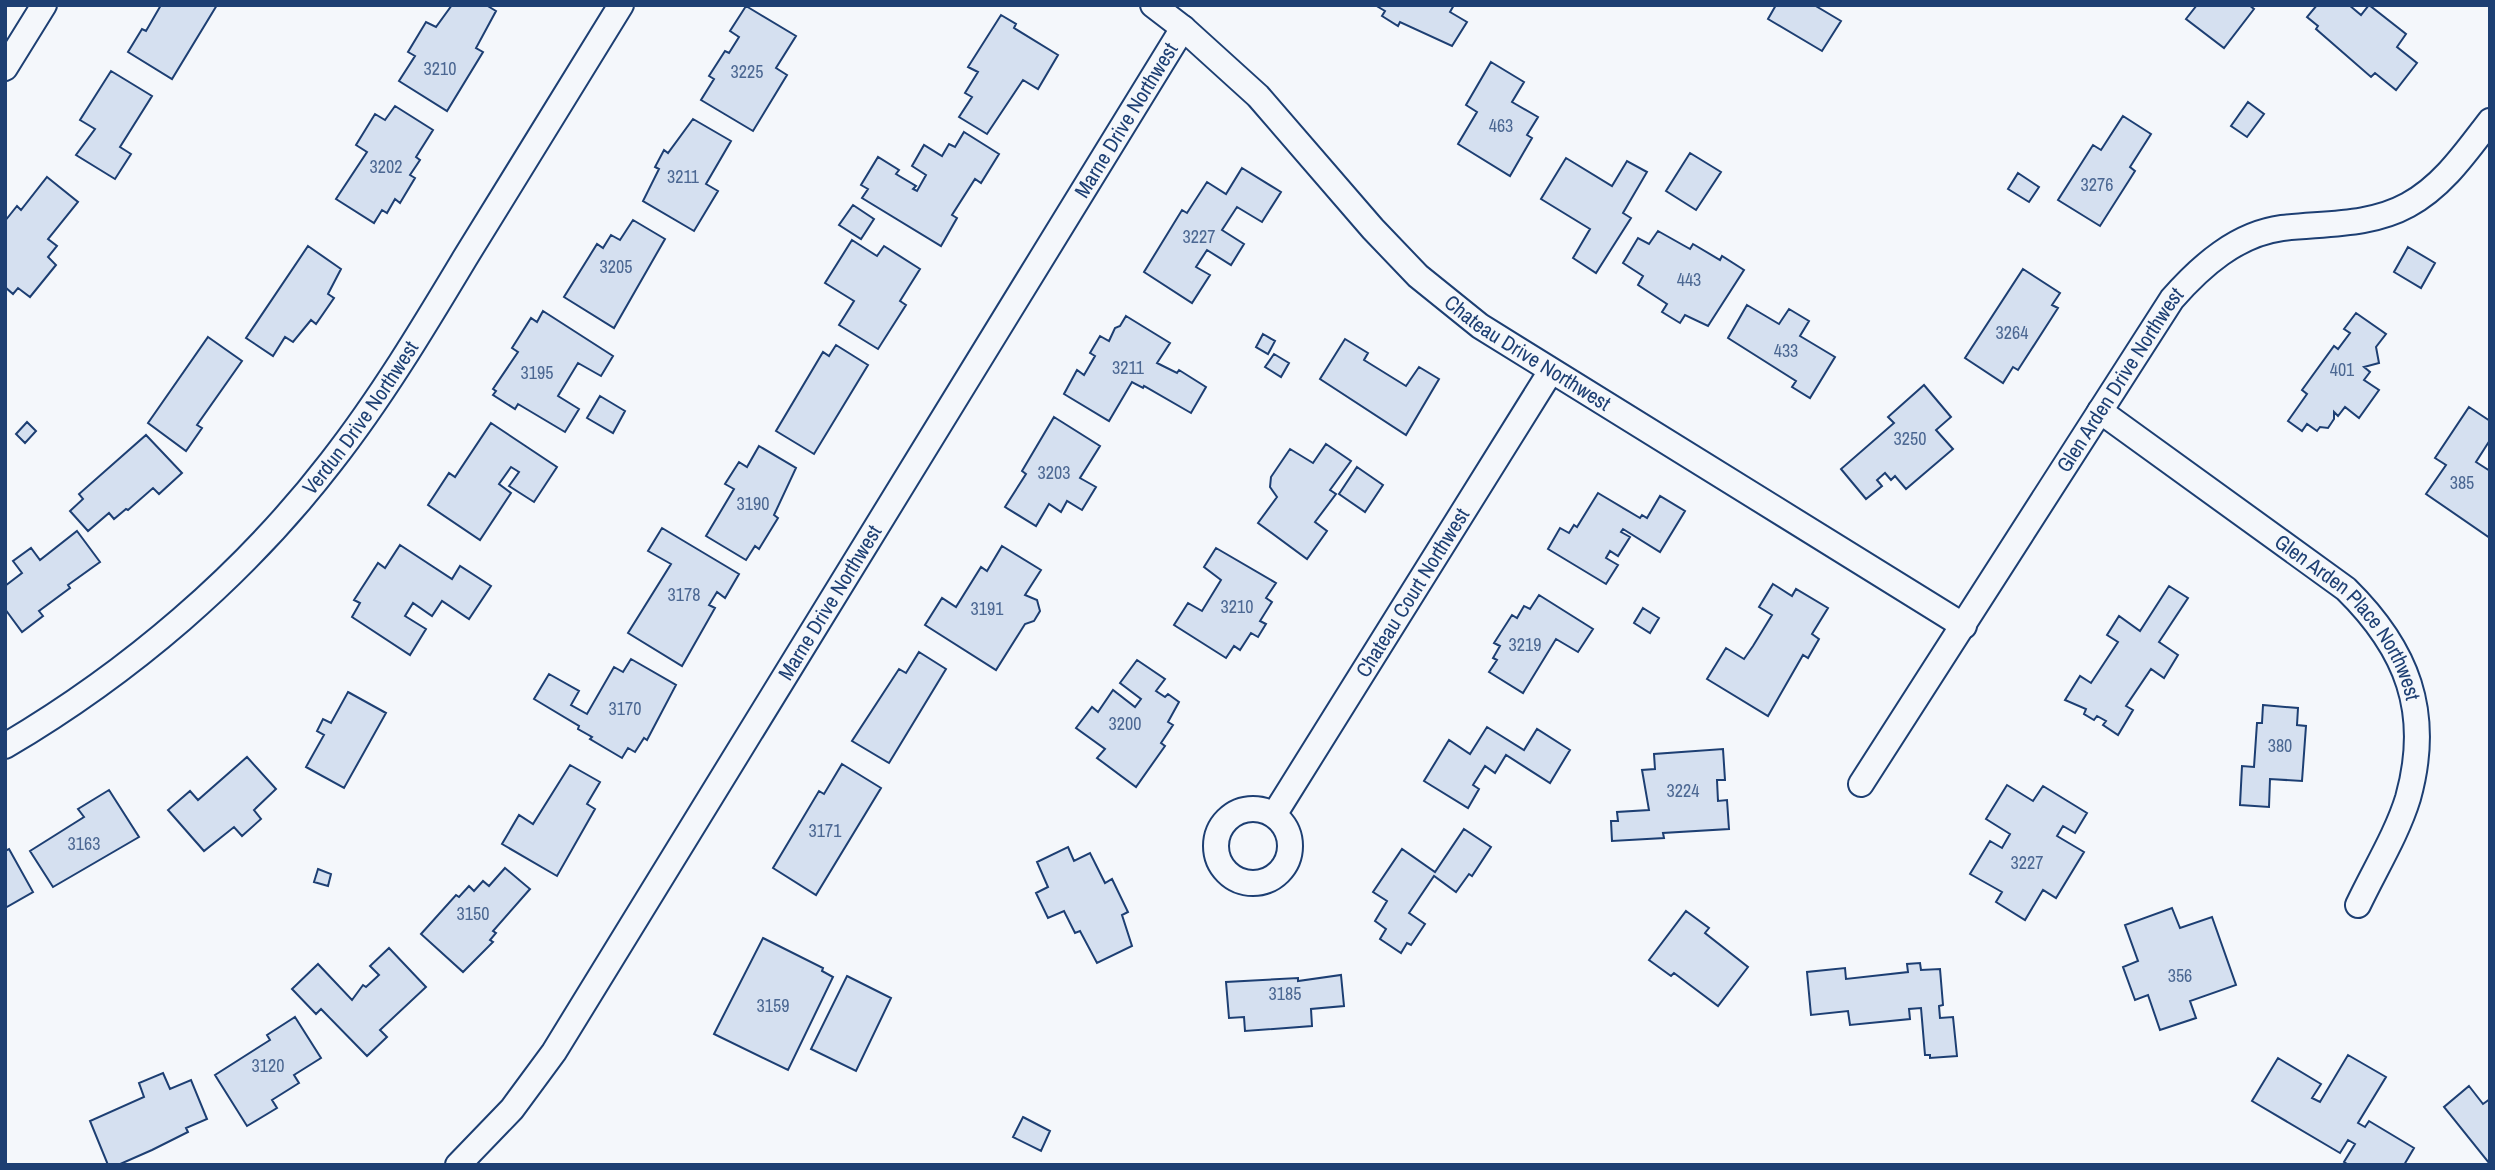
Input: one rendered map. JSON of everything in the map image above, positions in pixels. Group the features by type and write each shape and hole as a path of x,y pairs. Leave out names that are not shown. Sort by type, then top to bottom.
{"street":[{"path":"5,68 44,5"},
{"name":"Verdun Drive Northwest","path":"5,746 101,685 166,634 265,539 331,463 388,385 621,5"},
{"name":"Chateau Drive Northwest","path":"1153,5 1184,29 1258,96 1373,229 1418,276 1480,326 1964,626"},
{"name":"Marne Drive Northwest","path":"458,1165 512,1109 554,1052 1184,29"},
{"name":"Glen Arden Drive Northwest","path":"1861,784 2172,299 2195,273 2218,255 2249,238 2279,229 2380,217 2408,205 2434,187 2490,121"},
{"name":"Chateau Court Northwest","path":"1274,815 1551,371"},
{"name":"Glen Arden Place Northwest","path":"2100,411 2346,589 2374,616 2392,643 2413,694 2417,752 2407,800 2358,905"}],"building":[{"path":"161,5 217,5 172,79 128,52 142,29 146,31"},
{"path":"452,5 486,5 496,11 476,48 483,52 447,111 399,81 415,56 408,52 426,22 436,27"},
{"path":"1375,5 1454,5 1450,12 1467,22 1452,46 1400,22 1398,26 1382,16 1385,11"},
{"path":"1776,5 1814,5 1841,21 1822,51 1768,19"},
{"path":"2197,5 2249,5 2254,9 2224,48 2186,19"},
{"path":"2317,5 2349,5 2361,15 2369,5 2406,34 2397,47 2417,63 2396,90 2375,73 2371,77 2316,29 2318,26 2307,17"},
{"path":"746,6 796,36 776,68 787,75 753,131 701,100 714,79 709,76 725,51 729,53 739,37 730,31"},
{"path":"1001,15 1016,24 1014,28 1058,55 1038,89 1023,80 987,134 959,117 972,97 965,93 978,72 968,67"},
{"path":"1491,62 1524,82 1512,102 1538,117 1527,135 1532,138 1510,176 1458,144 1477,112 1466,105"},
{"path":"111,71 152,96 120,147 131,154 115,179 76,155 95,129 80,120"},
{"path":"2248,102 2264,114 2247,137 2231,126"},
{"path":"395,106 433,130 416,157 420,160 410,175 415,178 400,203 395,199 387,213 382,210 374,223 336,199 367,152 356,145 375,114 385,120"},
{"path":"2123,116 2151,134 2130,167 2135,171 2100,226 2058,200 2093,145 2101,150"},
{"path":"693,119 731,141 706,184 718,191 694,231 643,201 659,169 655,167 664,150 668,153"},
{"path":"964,132 999,154 981,183 975,179 952,215 957,218 941,246 862,198 868,189 861,185 878,157 899,170 896,174 916,186 913,189 917,191 926,175 912,166 924,145 942,156 949,144 955,147"},
{"path":"1690,153 1721,172 1696,210 1666,191"},
{"path":"1566,158 1612,186 1627,161 1647,172 1623,213 1631,218 1596,273 1573,258 1590,229 1541,199"},
{"path":"1242,168 1281,192 1262,222 1237,207 1222,230 1244,244 1231,265 1207,250 1196,267 1210,275 1192,303 1144,272 1182,210 1187,213 1207,182 1226,194"},
{"path":"2018,173 2039,187 2029,202 2008,189"},
{"path":"47,177 78,202 48,239 57,246 48,257 56,265 30,297 18,288 13,294 5,287 5,221 17,206 21,210"},
{"path":"853,205 874,219 861,239 839,225"},
{"path":"633,220 665,239 614,328 564,297 597,244 603,248 611,235 620,240"},
{"path":"1658,231 1690,249 1693,244 1720,260 1722,256 1744,270 1708,326 1685,315 1680,323 1662,312 1667,304 1638,285 1643,276 1623,263 1638,238 1649,244"},
{"path":"852,240 877,256 884,246 920,269 900,301 906,305 878,349 839,325 854,301 825,283"},
{"path":"308,246 341,269 328,294 334,298 316,324 311,320 293,342 285,337 273,356 246,338"},
{"path":"2408,247 2435,263 2421,288 2394,272"},
{"path":"2023,269 2060,293 2052,305 2058,308 2018,370 2013,367 2003,383 1965,358"},
{"path":"1747,305 1779,324 1789,309 1809,321 1800,336 1835,357 1810,398 1792,387 1796,381 1728,338"},
{"path":"543,311 613,356 601,376 578,363 558,396 579,409 565,432 518,404 515,409 493,395 496,391 493,389 518,352 512,348 531,318 537,322"},
{"path":"2356,313 2386,334 2376,347 2379,363 2364,367 2370,372 2364,380 2379,390 2359,418 2345,407 2338,416 2334,412 2334,419 2328,428 2320,427 2317,431 2307,424 2302,431 2288,421 2307,394 2302,390 2334,346 2338,349 2350,333 2344,329"},
{"path":"1126,316 1170,343 1157,363 1177,373 1179,370 1206,387 1191,413 1132,382 1109,421 1064,394 1077,370 1084,375 1095,356 1090,353 1100,336 1109,341 1115,328 1120,326"},
{"path":"1263,334 1275,341 1268,354 1256,347"},
{"path":"208,337 242,361 197,425 202,428 186,451 148,423"},
{"path":"1345,339 1368,353 1364,360 1406,386 1419,367 1439,379 1406,435 1320,379"},
{"path":"836,345 868,365 814,454 776,431 823,352 829,356"},
{"path":"1274,354 1289,363 1281,377 1265,367"},
{"path":"1924,385 1951,417 1936,430 1953,449 1906,489 1895,476 1891,480 1885,473 1877,480 1882,486 1866,499 1841,469 1894,423 1888,417"},
{"path":"600,396 625,411 613,433 587,418"},
{"path":"2469,407 2490,421 2490,440 2476,462 2490,471 2490,538 2426,494 2446,465 2435,458"},
{"path":"1054,417 1100,446 1080,478 1096,487 1082,510 1067,501 1061,512 1049,504 1036,526 1005,507 1026,474 1022,471"},
{"path":"27,422 36,431 25,443 16,434"},
{"path":"491,423 557,467 534,502 509,486 519,472 511,467 499,484 511,493 480,540 428,505 449,473 455,477"},
{"path":"146,435 182,473 159,494 153,488 128,510 114,519 109,513 88,531 70,511 83,499 79,494"},
{"path":"1326,444 1351,461 1330,490 1336,494 1315,522 1327,531 1307,559 1258,523 1277,497 1270,487 1271,477 1290,449 1313,463"},
{"path":"759,446 796,468 774,515 778,518 759,549 755,546 746,560 706,536 734,489 725,484 739,462 747,467"},
{"path":"1357,467 1383,485 1365,512 1339,494"},
{"path":"1598,493 1640,518 1642,515 1647,518 1660,496 1685,511 1660,552 1623,529 1621,532 1630,537 1618,556 1610,551 1606,558 1618,565 1606,584 1548,549 1560,528 1569,533 1574,525 1577,527"},
{"path":"662,528 739,574 725,598 717,592 709,605 715,608 682,666 628,633 671,564 648,551"},
{"path":"77,531 100,562 68,585 70,588 39,611 43,616 22,632 5,609 5,586 22,573 13,561 31,548 40,560"},
{"path":"400,545 452,579 460,566 491,586 469,619 442,601 432,616 413,603 405,616 426,629 410,655 352,617 360,603 354,600 378,563 385,568"},
{"path":"1002,546 1041,570 1025,595 1037,600 1040,611 1034,621 1025,624 996,670 925,625 942,598 956,607 981,567 987,571"},
{"path":"1216,548 1276,583 1266,598 1272,602 1260,621 1266,624 1258,637 1251,633 1240,650 1234,646 1226,658 1174,625 1188,603 1202,611 1221,580 1204,567"},
{"path":"1773,584 1792,596 1796,589 1828,608 1812,634 1819,639 1808,658 1803,655 1768,716 1707,679 1726,648 1744,659 1772,615 1759,607"},
{"path":"2169,586 2188,598 2159,642 2178,655 2164,678 2151,669 2126,706 2133,710 2118,735 2103,725 2106,721 2097,716 2094,720 2084,714 2086,709 2065,700 2080,676 2091,683 2118,642 2107,635 2119,616 2140,631"},
{"path":"1539,595 1593,629 1578,652 1556,639 1523,693 1489,672 1497,660 1493,658 1500,646 1494,643 1512,615 1517,618 1524,606 1530,609"},
{"path":"1643,608 1659,618 1650,633 1634,623"},
{"path":"919,652 946,669 889,763 852,741 899,669 906,673"},
{"path":"631,659 676,685 647,740 644,738 635,752 628,748 622,758 590,739 592,737 578,729 579,726 534,699 549,674 579,691 571,705 587,714 614,667 623,672"},
{"path":"1137,660 1165,679 1156,691 1165,697 1168,694 1179,702 1168,722 1173,725 1161,743 1165,746 1136,787 1097,758 1105,749 1076,728 1092,707 1098,712 1113,690 1135,707 1141,699 1120,683"},
{"path":"348,692 386,713 344,788 306,767 324,735 317,731 323,719 331,723"},
{"path":"2263,705 2298,708 2297,725 2306,726 2302,781 2270,779 2269,807 2240,805 2242,766 2254,767 2257,723 2262,723"},
{"path":"1487,727 1524,750 1537,729 1570,750 1550,783 1506,755 1495,773 1485,766 1473,785 1479,789 1468,808 1424,781 1449,740 1470,754"},
{"path":"1723,749 1725,780 1717,780 1718,801 1727,800 1729,829 1663,833 1664,838 1612,841 1611,821 1618,821 1617,812 1649,810 1642,770 1655,769 1654,754"},
{"path":"247,757 276,789 254,810 261,819 242,836 234,827 204,851 168,810 190,791 198,800"},
{"path":"842,764 881,788 816,895 773,868 819,791 824,794"},
{"path":"570,765 600,782 587,804 595,809 557,876 502,844 519,815 533,824"},
{"path":"2007,785 2033,801 2043,786 2087,813 2075,833 2063,826 2057,836 2084,852 2056,898 2043,890 2025,920 1996,902 2002,892 1970,874 1990,841 2002,848 2010,834 1986,819"},
{"path":"109,790 139,837 53,887 30,851 84,817 78,809"},
{"path":"1464,829 1491,847 1472,876 1469,874 1456,892 1434,876 1409,913 1425,924 1411,945 1407,943 1401,953 1380,939 1386,929 1375,921 1387,901 1373,892 1402,849 1435,872"},
{"path":"1068,847 1074,861 1090,853 1105,883 1112,879 1128,912 1122,915 1132,946 1097,963 1080,931 1075,933 1064,911 1048,918 1036,893 1048,887 1037,862"},
{"path":"9,849 33,892 5,908 5,851"},
{"path":"505,868 530,889 493,931 496,933 490,940 493,942 463,972 421,934 456,895 459,897 469,886 474,891 483,881 489,886"},
{"path":"318,869 331,874 328,886 314,882"},
{"path":"2172,908 2180,928 2212,917 2236,985 2190,1001 2196,1018 2160,1030 2148,995 2135,1000 2123,967 2138,961 2125,925"},
{"path":"1686,911 1709,928 1705,933 1748,967 1718,1006 1674,973 1671,976 1649,960"},
{"path":"763,938 823,968 822,971 833,977 788,1070 714,1034"},
{"path":"389,948 426,987 380,1030 387,1037 367,1056 321,1009 316,1014 292,989 318,964 352,1000 363,985 366,987 379,975 370,966"},
{"path":"1920,963 1921,970 1940,969 1943,1005 1939,1006 1940,1018 1953,1017 1957,1056 1930,1058 1930,1055 1925,1055 1921,1008 1909,1009 1910,1019 1850,1025 1848,1011 1811,1015 1807,972 1845,968 1846,979 1908,972 1907,964"},
{"path":"1341,975 1344,1006 1311,1009 1312,1026 1245,1031 1244,1017 1229,1018 1226,982 1298,978 1298,981"},
{"path":"847,976 891,998 856,1071 811,1049"},
{"path":"295,1017 321,1058 294,1075 299,1083 272,1100 277,1108 247,1126 215,1075 270,1040 267,1035"},
{"path":"2348,1055 2386,1077 2358,1123 2365,1127 2369,1121 2414,1148 2404,1165 2349,1165 2344,1162 2355,1144 2348,1140 2340,1153 2252,1101 2278,1058 2321,1084 2312,1098 2320,1102"},
{"path":"163,1073 170,1089 191,1080 207,1119 186,1128 188,1132 152,1150 118,1165 108,1165 90,1121 144,1097 139,1083"},
{"path":"2469,1086 2483,1104 2490,1099 2489,1163 2444,1107"},
{"path":"1023,1117 1050,1131 1041,1151 1013,1137"}]}
